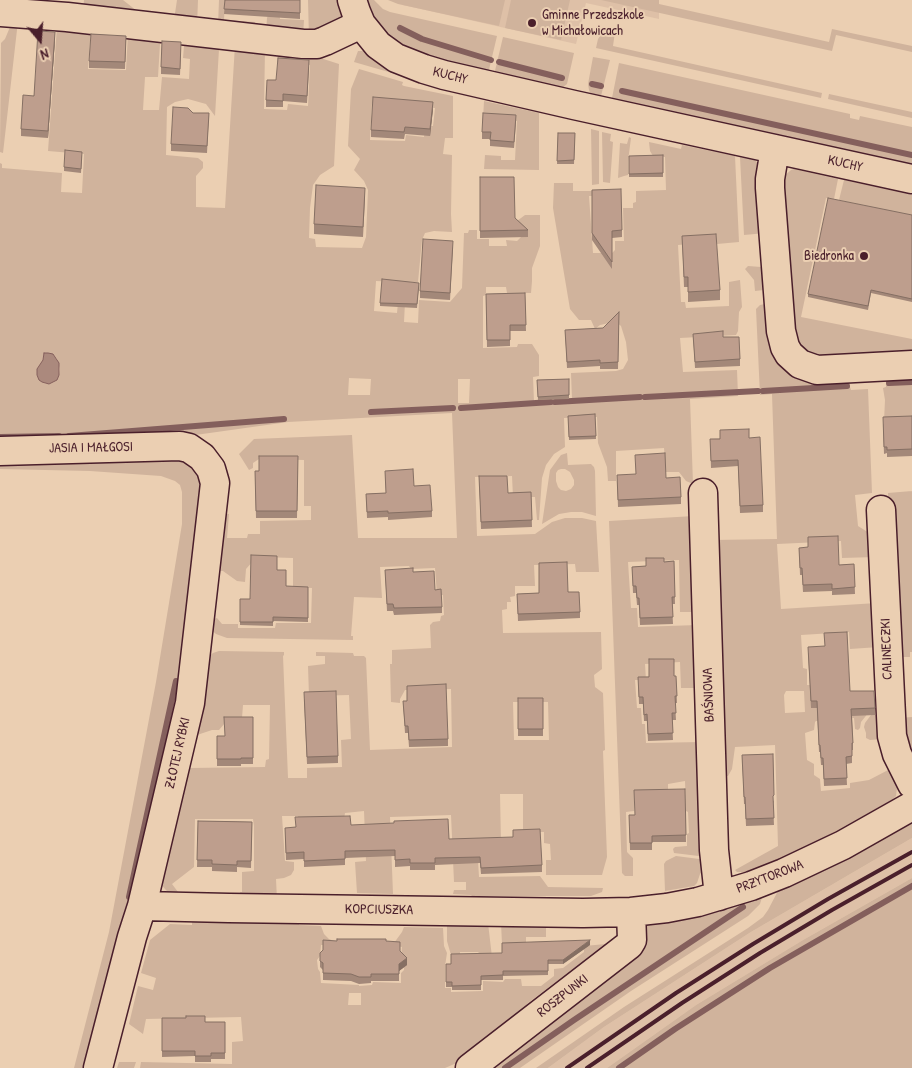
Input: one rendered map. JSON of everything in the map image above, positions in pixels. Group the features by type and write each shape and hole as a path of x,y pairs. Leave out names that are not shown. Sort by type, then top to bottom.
{"street":[{"name":"KUCHY","path":"0,12 67,17 304,44 325,42 357,12 372,38 384,50 396,58 424,69 574,105 912,180"},
{"path":"775,149 770,188 782,340 789,354 807,367 818,370 912,365"},
{"name":"JASIA I MAŁGOSI","path":"0,451 182,446"},
{"name":"ZŁOTEJ RYBKI","path":"98,1068 132,937 142,906 190,703 215,488 213,474 207,463 196,452 182,446"},
{"name":"BAŚNIOWA","path":"703,493 714,850 719,896"},
{"name":"CALINECZKI","path":"881,510 891,731 896,751 912,784"},
{"name":"PRZYTOROWA","path":"624,912 682,906 766,880 801,866 843,845 912,806"},
{"name":"KOPCIUSZKA","path":"142,906 583,913 624,912"},
{"name":"ROSZPUNKI","path":"470,1068 629,945 632,940 624,912"}],"shaded area":[{"path":"84,0 123,0 137,11 137,15 83,10"},
{"path":"177,0 198,0 197,26 174,20"},
{"path":"219,0 225,0 224,20 255,22 254,30 218,26"},
{"path":"308,0 339,0 343,14 340,21 309,38"},
{"path":"366,0 374,0 383,9 390,12 497,36 488,74 425,55 399,44 389,37 374,20"},
{"path":"388,0 505,0 499,26 398,4"},
{"name":"Gminne Przedszkole w Michałowicach","path":"400,0 659,0 659,19 586,3 576,44 403,5 404,3"},
{"path":"511,0 570,0 561,40 505,28"},
{"path":"601,0 659,0 659,4 829,42 832,29 912,46 912,52 836,35 832,51"},
{"path":"270,10 279,11 280,19 304,20 303,36 266,32 267,18"},
{"path":"18,21 3,153 0,152 1,43 5,39 10,27"},
{"path":"38,22 88,25 88,28 94,26 126,30 130,33 144,35 144,33 201,40 207,42 210,49 219,49 215,116 206,104 188,99 175,102 167,107 166,155 198,158 203,162 203,168 196,176 196,207 225,208 235,45 265,49 264,109 287,110 288,104 308,106 310,65 277,62 279,51 311,55 339,64 334,166 320,175 313,185 310,208 309,238 315,239 316,247 362,248 366,237 368,190 364,181 354,170 360,159 348,146 351,89 359,69 403,82 402,85 404,86 453,96 453,138 445,138 443,154 452,155 452,232 434,231 425,233 422,240 418,282 406,282 404,322 418,323 419,300 450,302 462,288 464,233 468,233 469,230 477,230 477,239 489,239 489,246 507,246 506,240 517,241 522,236 520,227 516,223 517,221 525,215 540,215 540,246 532,268 531,293 507,293 506,287 486,287 486,295 483,296 483,348 517,347 518,344 532,344 539,355 539,376 533,377 534,402 572,400 571,373 616,371 623,369 628,360 626,342 621,326 616,322 600,325 595,329 591,320 579,320 570,309 553,208 554,183 573,183 573,191 592,191 592,196 589,196 593,253 612,253 615,250 615,241 624,241 623,208 633,208 633,203 636,202 636,191 666,190 665,157 653,156 650,151 649,142 681,149 682,145 735,156 739,242 678,245 681,302 685,302 686,308 729,306 729,282 740,280 742,307 739,312 736,335 680,338 683,372 737,370 738,396 690,399 693,484 686,481 679,472 666,472 664,448 616,451 616,481 608,481 607,467 598,443 597,417 564,418 565,447 554,454 546,465 542,478 539,520 537,520 535,497 513,497 512,476 475,477 477,536 535,534 552,522 565,518 582,518 596,521 599,572 576,572 575,564 534,565 535,586 515,586 515,596 510,597 511,602 507,602 507,609 502,610 503,633 601,632 602,669 594,675 595,687 603,693 607,857 602,875 546,875 546,860 551,860 550,844 544,843 544,832 523,832 523,794 500,794 501,844 477,844 479,877 540,876 548,887 603,888 602,892 591,896 472,896 453,894 454,890 466,890 466,882 454,882 451,815 390,817 393,894 357,893 355,862 366,861 364,811 345,813 344,820 298,822 298,816 282,816 285,861 294,862 294,870 291,875 276,879 277,900 241,900 242,872 254,871 253,819 195,819 194,867 172,884 178,892 201,892 201,899 177,898 171,895 161,884 159,874 184,766 190,768 265,767 266,760 269,759 270,705 243,705 242,718 230,717 219,730 212,730 197,735 191,734 199,703 204,661 213,653 219,651 284,652 288,778 307,778 307,768 342,767 341,740 351,739 349,695 309,696 308,666 325,664 325,656 316,656 316,652 353,653 354,656 364,656 366,658 370,750 452,747 451,689 405,690 400,703 391,702 390,664 392,664 392,650 431,648 430,625 433,622 440,621 441,616 444,615 443,595 437,595 435,568 411,569 409,566 380,567 382,598 354,597 351,636 353,636 353,640 227,638 216,634 207,626 208,621 217,618 222,624 238,624 238,628 275,628 276,623 311,623 312,588 293,587 293,558 262,557 253,561 246,569 245,582 237,581 223,571 214,571 220,513 229,514 227,538 247,538 248,534 260,534 260,521 311,520 311,506 304,506 304,460 259,459 253,463 253,468 249,470 239,454 254,439 352,435 358,538 457,538 452,413 288,422 174,438 89,443 0,443 0,163 2,168 62,173 61,192 82,193 84,154 48,151 57,27 38,25","holes":["92,28 128,33 126,70 88,69","160,44 184,46 183,58 190,59 189,79 162,77 159,110 143,110 145,77 158,77","372,103 435,108 433,126 425,126 424,137 406,135 405,141 370,140","376,281 400,282 397,313 374,311","44,353 53,354 57,359 60,369 57,380 48,384 39,379 37,369 43,360","349,378 371,379 370,395 348,395","458,379 470,379 469,403 458,403","513,702 548,702 549,740 514,740"]},
{"path":"612,30 615,32 613,46 822,93 821,98 596,48 602,33"},
{"path":"503,37 574,53 567,84 558,90 494,75"},
{"path":"358,51 365,51 387,68 406,77 354,62"},
{"path":"593,57 610,60 600,100 595,99 591,94 588,84"},
{"path":"619,63 850,114 850,118 859,120 860,116 912,127 912,169 611,103"},
{"path":"829,94 912,112 912,118 828,99"},
{"path":"484,101 539,113 539,170 484,169 485,155 501,156 501,160 515,160 517,121 483,119"},
{"path":"591,129 599,131 599,184 592,185"},
{"path":"602,132 611,134 610,141 613,142 610,183 603,182"},
{"path":"629,137 631,138 628,175 618,178 620,143 627,144"},
{"path":"740,157 755,160 759,165 766,233 744,235"},
{"path":"794,169 838,179 834,199 826,198 801,317 912,339 912,358 814,361 792,341 782,178"},
{"path":"844,180 912,195 912,216 839,200"},
{"path":"748,266 765,268 769,286 764,290 755,291 754,280 745,269"},
{"path":"765,304 774,340 848,381 851,390 868,389 872,493 855,495 858,526 874,536 875,557 842,558 841,541 777,544 781,609 877,603 879,647 850,649 849,632 801,635 803,668 807,669 807,685 820,685 869,712 861,722 858,730 855,729 854,718 816,721 814,730 805,733 807,760 814,764 814,775 820,779 821,791 850,788 850,783 869,780 892,768 892,776 897,788 896,796 892,800 807,847 745,872 737,872 735,870 778,846 775,745 735,747 732,769 728,776 720,776 713,540 777,539 772,394 760,395 756,309 760,305","holes":["786,691 804,691 805,712 785,713 784,695"]},
{"path":"44,353 53,354 59,363 57,380 49,384 39,380 37,375 37,369 43,360"},
{"path":"912,373 912,419 884,421 885,400 883,388 886,387 886,379"},
{"path":"567,453 568,465 591,464 594,467 596,516 582,512 571,512 559,514 542,524 550,470 561,455","holes":["565,469 570,472 574,480 574,485 566,491 561,490 556,481 558,470"]},
{"path":"0,455 184,456 204,478 187,653 144,864 85,1068 74,1068 109,932 156,682 182,524 182,492 180,485 175,481 161,476 90,471 0,469"},
{"path":"912,491 912,652 910,652 910,657 896,657 888,493"},
{"path":"694,516 698,612 680,612 679,560 628,562 631,608 637,608 638,627 698,625 700,688 681,688 680,662 645,664 646,680 635,680 637,708 641,708 642,724 645,724 646,743 702,742 707,857 674,853 673,849 675,847 687,846 687,834 689,833 688,812 686,811 685,781 668,784 668,791 634,792 634,811 626,812 627,852 633,858 633,876 625,876 622,873 609,521"},
{"path":"873,714 882,715 882,739 870,740 866,738 865,723"},
{"path":"912,717 912,763 899,718"},
{"path":"912,819 912,838 751,932 604,1027 548,1068 536,1068 624,1007 763,917 780,887"},
{"path":"912,838 912,878 803,940 696,1005 607,1068 548,1068 604,1027 751,932"},
{"path":"676,856 707,860 707,865 694,886 665,891 664,864"},
{"path":"912,878 912,1068 607,1068 696,1005 803,940"},
{"path":"763,894 760,904 748,916 631,991 520,1068 484,1068 643,923"},
{"path":"192,916 299,918 299,925 321,926 324,934 334,941 332,945 321,945 320,956 317,960 321,983 359,986 372,985 373,982 401,983 401,973 404,970 404,960 401,957 402,947 394,943 404,927 443,928 444,946 447,953 445,988 451,988 451,992 483,991 483,981 503,982 505,979 521,979 522,986 541,986 554,976 554,969 563,968 584,952 584,946 606,944 528,1003 510,1027 459,1062 445,1068 140,1068 141,1062 232,1064 232,1042 243,1041 241,1017 146,1019 143,1034 129,1024 138,986 153,990 156,978 141,973 150,940 170,924 192,925","holes":["349,993 361,993 361,1005 348,1005"]},
{"path":"447,920 488,923 492,957 483,957 478,952 460,952 460,955 451,955 447,941"},
{"path":"548,921 546,937 526,937 526,944 502,944 501,923"},
{"path":"119,1062 136,1062 134,1068 117,1068"}],"building":[{"path":"225,0 300,0 300,13 224,9"},
{"path":"38,31 55,32 48,131 21,129 23,95 34,96"},
{"path":"91,34 126,36 125,62 89,61"},
{"path":"162,41 181,42 180,69 161,67"},
{"path":"278,58 309,60 307,96 283,94 283,101 266,100 267,80 276,80"},
{"path":"373,97 433,102 430,129 405,127 404,132 371,130"},
{"path":"173,107 188,108 193,113 209,113 207,146 171,144"},
{"path":"483,113 516,115 514,142 490,140 491,132 482,132"},
{"path":"558,133 575,133 574,160 557,161"},
{"path":"65,150 82,152 81,169 64,167"},
{"path":"663,155 663,173 629,174 629,156"},
{"path":"480,177 514,177 515,218 528,230 480,231"},
{"path":"316,185 365,188 363,227 314,224"},
{"path":"621,189 622,230 612,231 612,262 592,233 592,190"},
{"name":"Biedronka","path":"828,198 912,215 912,299 871,290 868,306 808,294"},
{"path":"716,234 720,290 688,292 688,277 684,277 682,236"},
{"path":"423,239 453,241 450,293 420,291"},
{"path":"382,279 419,283 417,304 380,303"},
{"path":"525,293 526,325 510,325 510,340 487,340 486,294"},
{"path":"619,312 618,362 600,363 600,360 567,362 565,330 603,328"},
{"path":"723,331 723,337 739,337 740,359 695,362 693,334"},
{"path":"569,379 569,395 538,397 537,380"},
{"path":"595,414 596,436 569,437 568,416"},
{"path":"912,416 912,449 887,450 887,447 884,447 883,417"},
{"path":"749,429 749,438 760,437 763,505 740,506 738,460 711,461 710,439 720,439 720,430"},
{"path":"665,453 666,478 680,477 681,497 618,500 617,475 636,474 635,455"},
{"path":"259,456 298,456 297,511 256,511 255,471 259,471"},
{"path":"413,469 414,486 430,485 432,511 367,512 366,494 386,493 385,471"},
{"path":"479,476 507,476 508,493 531,492 532,520 481,522"},
{"path":"838,536 839,565 854,564 855,587 832,589 832,584 803,585 799,548 808,547 808,537"},
{"path":"251,555 277,556 277,570 286,570 286,586 308,587 308,618 273,617 273,622 240,622 240,599 250,599"},
{"path":"646,558 664,558 664,562 674,561 675,597 672,597 673,617 640,618 639,598 637,598 636,586 633,586 632,567 646,566"},
{"path":"567,562 568,592 579,592 580,612 518,614 517,594 539,593 539,563"},
{"path":"413,568 413,572 434,571 435,590 441,589 442,607 394,608 393,604 387,604 385,570"},
{"path":"847,632 850,691 874,691 875,708 851,709 853,743 852,756 846,757 847,778 824,779 823,758 821,758 819,745 817,701 811,701 808,647 825,646 824,633"},
{"path":"649,659 674,659 677,696 675,696 676,713 672,713 673,733 648,734 647,714 644,715 643,697 639,697 638,677 649,677"},
{"path":"446,684 448,739 409,740 408,726 405,726 403,701 407,701 407,686"},
{"path":"336,691 338,756 307,757 304,692"},
{"path":"518,698 543,698 543,729 518,729"},
{"path":"224,717 253,717 253,758 217,759 217,736 225,736"},
{"path":"773,754 774,818 746,819 742,755"},
{"path":"685,789 686,835 652,836 652,843 630,843 629,815 635,815 634,790"},
{"path":"350,816 351,825 448,819 449,839 513,837 513,830 540,829 542,865 481,868 480,857 435,858 435,863 410,863 410,859 395,860 395,850 345,851 345,859 304,861 304,852 286,853 285,828 296,827 295,817"},
{"path":"198,821 252,822 251,861 237,861 237,865 212,864 212,860 197,860"},
{"path":"337,939 386,939 386,941 400,942 400,951 407,958 399,964 399,974 371,974 371,977 359,977 351,974 323,973 320,953 323,950 323,940 337,941"},
{"path":"590,940 563,960 548,960 548,971 503,971 503,975 481,976 481,985 452,986 452,982 446,982 446,964 451,964 451,954 502,953 502,943"},
{"path":"186,1016 205,1016 205,1022 225,1022 225,1053 211,1053 211,1056 195,1056 195,1051 162,1051 162,1018 186,1018"}],"waterway":[{"path":"400,28 422,39 491,60"},
{"path":"499,62 562,78"},
{"path":"592,84 601,86"},
{"path":"622,91 912,155"},
{"path":"889,383 912,382"},
{"path":"763,391 847,386"},
{"path":"645,397 758,391"},
{"path":"555,402 640,397"},
{"path":"461,408 551,402"},
{"path":"371,412 453,408"},
{"path":"69,436 284,419"},
{"path":"0,437 59,436"},
{"path":"129,897 176,681"},
{"path":"619,1068 675,1029 770,968 912,886"},
{"path":"505,1068 743,907"}],"railway":[{"path":"567,1068 676,993 753,944 912,852"},
{"path":"587,1068 682,1003 760,953 912,865"}],"place":[{"name":"Gminne Przedszkole w Michałowicach","path":"532,23"},
{"name":"Biedronka","path":"864,256"}]}
